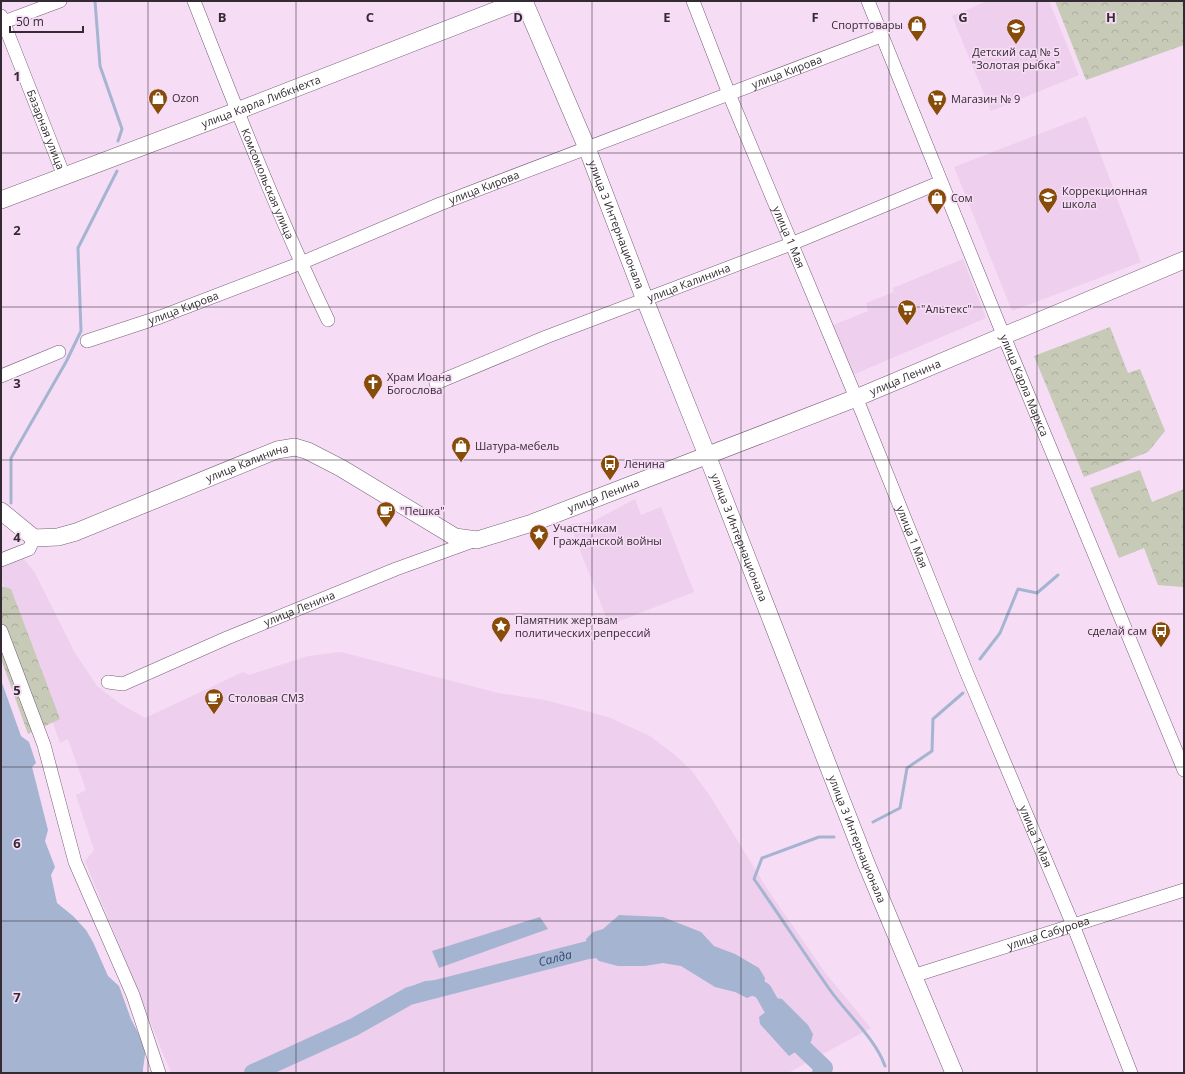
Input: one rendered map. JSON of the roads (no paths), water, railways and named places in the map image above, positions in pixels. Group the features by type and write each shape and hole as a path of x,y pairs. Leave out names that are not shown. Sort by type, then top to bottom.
{"main road":[{"name":"улица Карла Либкнехта","path":"1,200 237,111 520,1"},
{"name":"улица 3 Интернационала","path":"524,1 587,148 645,300 866,863 954,1073"},
{"name":"улица Ленина","path":"477,540 532,523 856,398 1184,260"},
{"name":"улица Калинина","path":"34,538 58,537 76,532 277,450 295,447 308,451 342,468 455,537 477,540"},
{"path":"1,511 34,538"}],"street":[{"path":"2,20 60,1"},
{"name":"Комсомольская улица","path":"194,1 237,111 300,263 328,320"},
{"name":"улица 1 Мая","path":"693,1 729,94 856,398 966,671 1073,926 1131,1073"},
{"name":"улица Карла Маркса","path":"868,1 1004,336 1184,770"},
{"name":"Базарная улица","path":"2,20 64,176"},
{"name":"улица Кирова","path":"88,341 160,317 300,263 440,204 881,36"},
{"name":"улица Калинина","path":"436,383 546,337 791,244 941,182"},
{"path":"1,376 59,352"},
{"path":"1,560 29,549 34,538"},
{"name":"улица Ленина","path":"108,682 123,684 227,638 396,569 477,540"},
{"path":"1,631 44,745 76,862 133,995 159,1073"},
{"name":"улица Сабурова","path":"913,976 1184,890"}],"water":[{"path":"1,680 21,736 29,742 36,763 32,767 48,830 45,841 55,867 51,875 57,903 73,916 86,930 108,976 119,986 131,1019 146,1048 143,1073 1,1073"},
{"path":"619,915 663,917 701,932 714,946 735,954 759,968 765,978 763,991 747,998 735,992 715,987 681,966 663,963 645,966 618,966 599,961 588,950 586,939 593,932 603,929"},
{"path":"540,917 548,929 439,968 432,951"},
{"path":"455,979 465,981 457,988 418,999 412,999 409,996 412,986 425,981"},
{"path":"776,998 782,999 808,1025 813,1034 811,1042 789,1056 760,1024 759,1017 772,1007"}],"waterway":[{"path":"95,1 100,66 122,129 118,141"},
{"path":"11,503 11,458 66,362 81,331 78,248 117,171"},
{"path":"980,659 1000,633 1018,589 1037,593 1058,575"},
{"path":"873,822 900,808 907,768 932,751 933,719 963,693"},
{"path":"834,837 819,837 762,858 754,879 830,990 868,1036 885,1066"},
{"name":"Салда","path":"253,1073 354,1027 409,996 588,950 612,947"},
{"name":"Салда","path":"742,980 763,991 772,1007 802,1047 824,1068 821,1073"}],"place":[{"name":"Спорттовары","path":"917,42"},
{"name":"Детский сад № 5 \"Золотая рыбка\"","path":"1016,45"},
{"name":"Ozon","path":"158,115"},
{"name":"Магазин № 9","path":"937,116"},
{"name":"Коррекционная школа","path":"1048,214"},
{"name":"Сом","path":"937,215"},
{"name":"\"Альтекс\"","path":"907,326"},
{"name":"Храм Иоана Богослова","path":"373,400"},
{"name":"Шатура-мебель","path":"461,463"},
{"name":"Ленина","path":"610,481"},
{"name":"\"Пешка\"","path":"386,528"},
{"name":"Участникам Гражданской войны","path":"539,551"},
{"name":"Памятник жертвам политических репрессий","path":"501,643"},
{"name":"сделай сам","path":"1161,648"},
{"name":"Столовая СМЗ","path":"214,715"}]}
